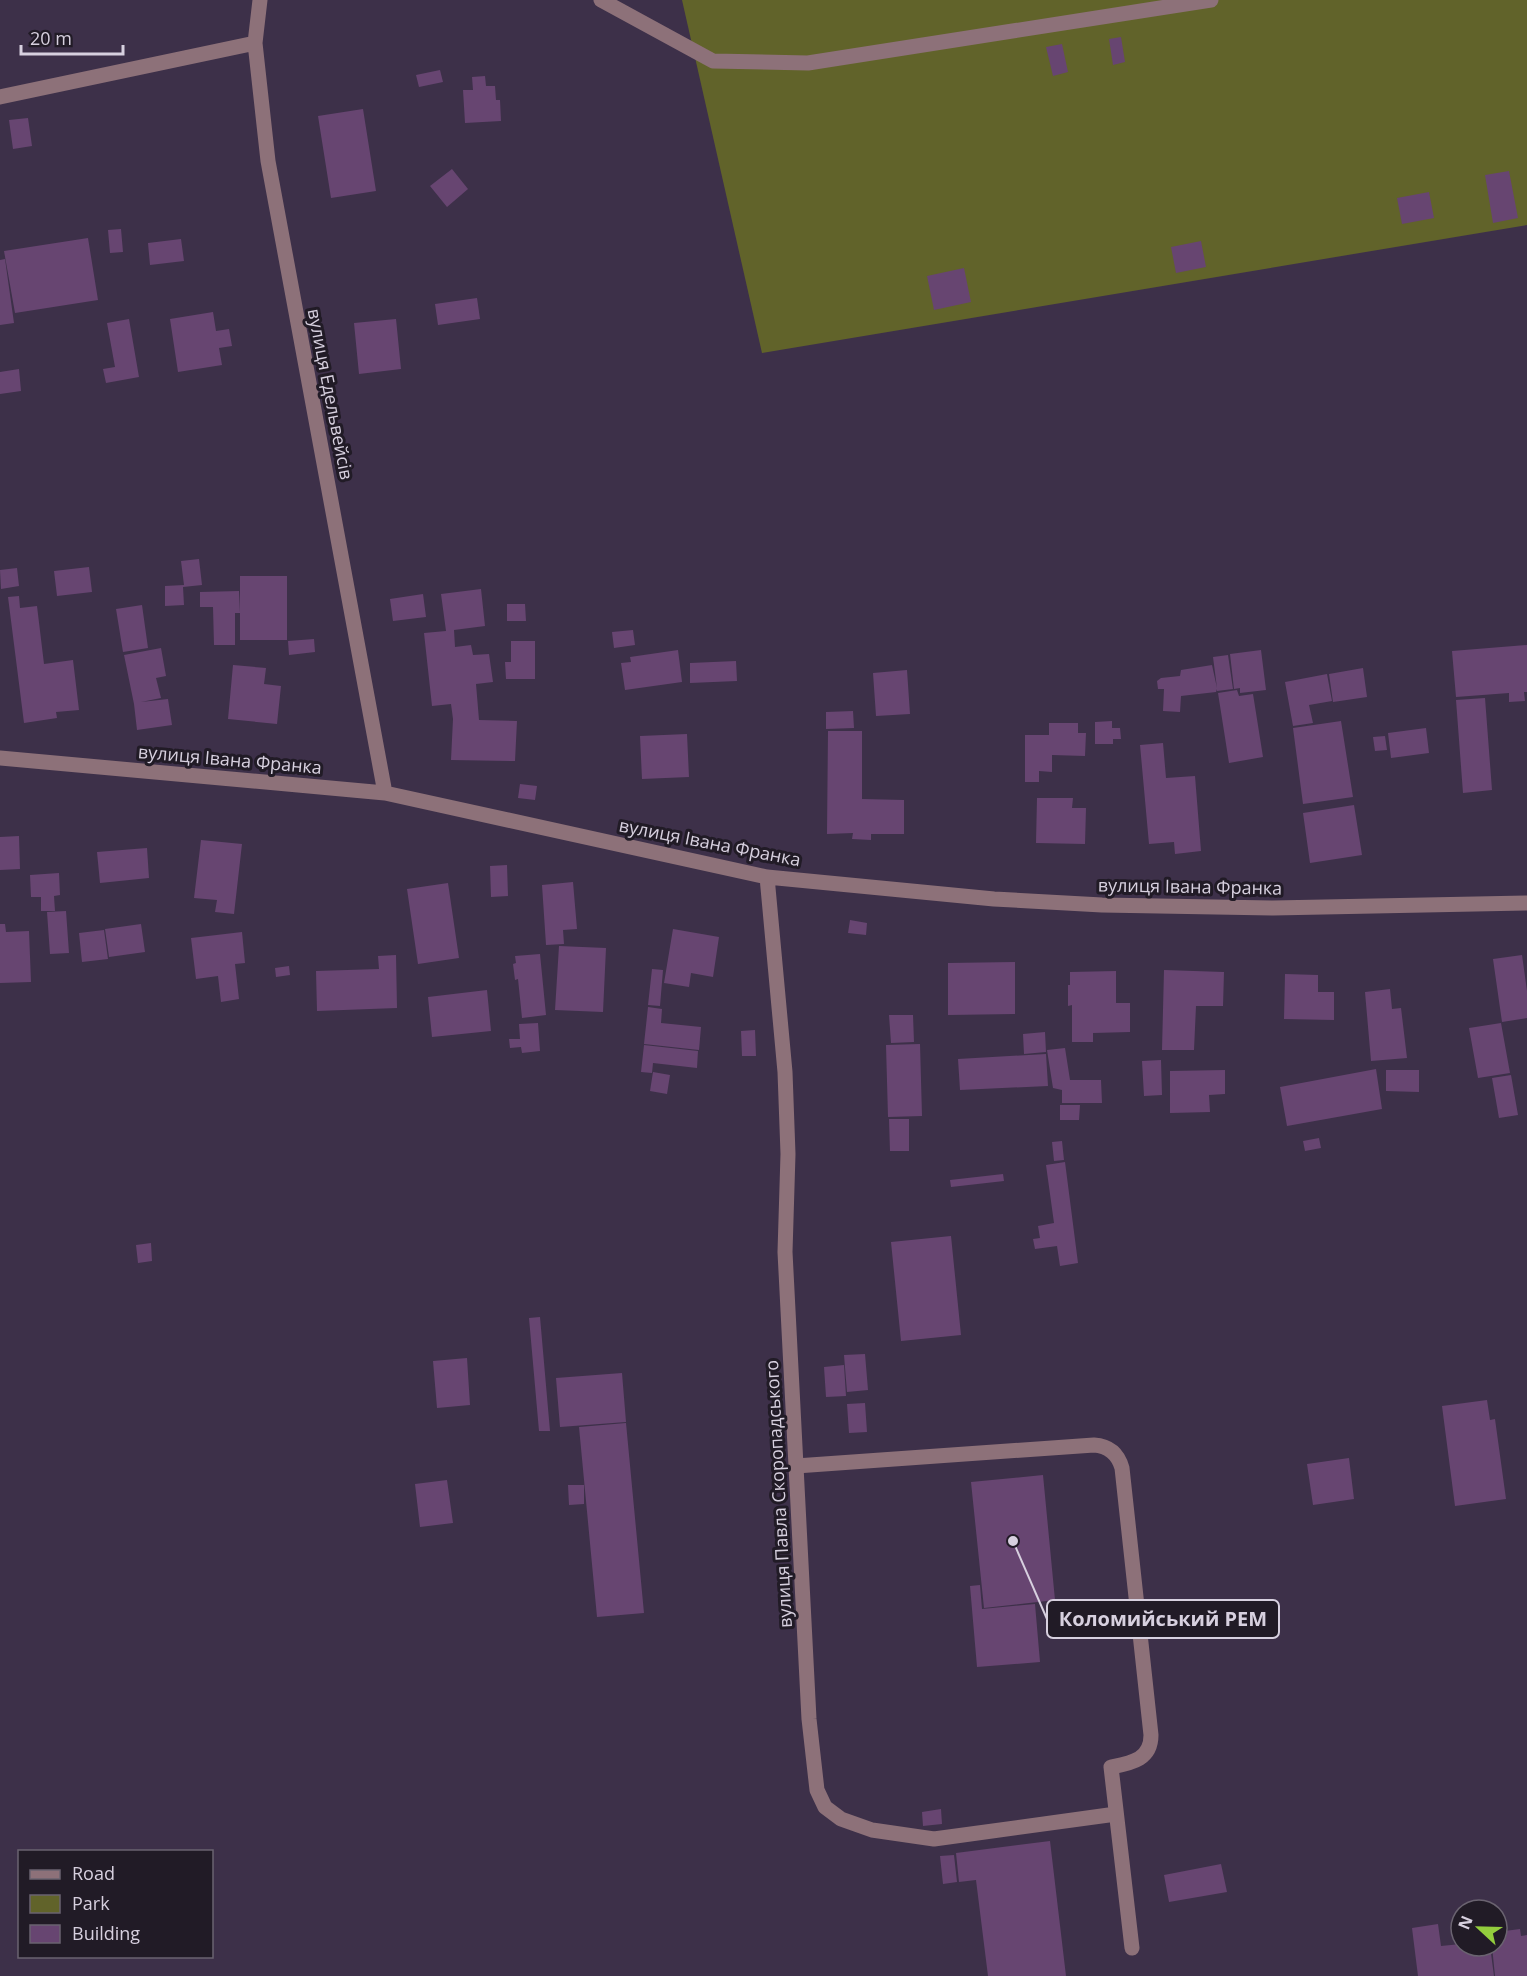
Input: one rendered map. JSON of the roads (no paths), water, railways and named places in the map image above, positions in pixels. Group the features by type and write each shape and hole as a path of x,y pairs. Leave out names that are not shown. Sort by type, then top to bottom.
{"street":[{"name":"вулиця Едельвейсів","path":"260,0 255,43 267,161 385,793"},
{"path":"601,0 713,61 808,63 1211,0"},
{"path":"0,97 255,43"},
{"name":"вулиця Івана Франка","path":"0,758 385,793 767,878 994,899 1101,905 1273,908 1527,903"},
{"name":"вулиця Павла Скоропадського","path":"767,878 784,1072 788,1154 785,1252 809,1719 817,1790 825,1807 841,1819 872,1830 934,1839 1116,1814"},
{"path":"796,1466 1094,1445 1101,1445 1113,1451 1122,1468 1151,1735 1149,1747 1142,1758 1111,1767 1132,1948"}],"place":[{"name":"Коломийський РЕМ","path":"1013,1541"}]}
